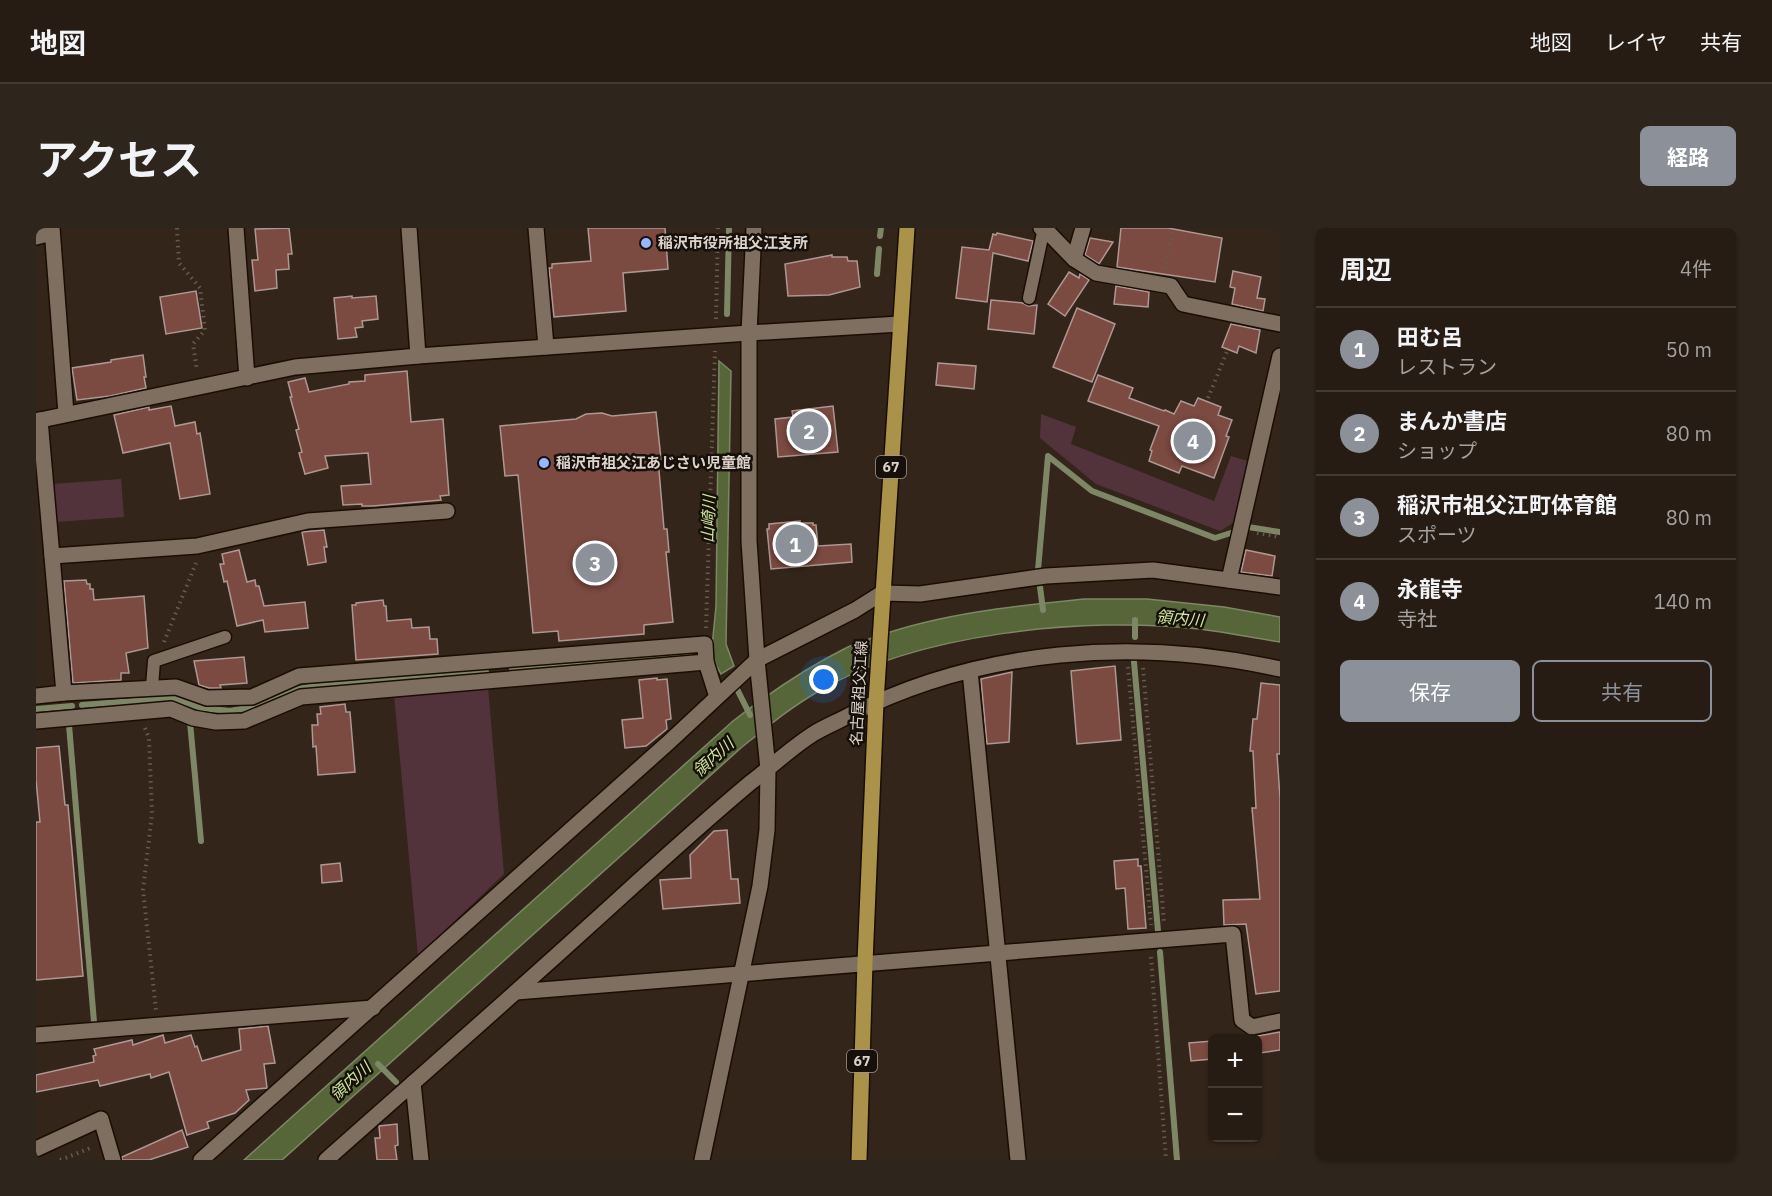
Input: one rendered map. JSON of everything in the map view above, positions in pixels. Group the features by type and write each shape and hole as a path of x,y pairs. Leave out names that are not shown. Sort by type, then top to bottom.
{"main road":[{"name":"名古屋祖父江線","path":"859,1160 876,698 907,228"}],"street":[{"path":"236,228 246,378"},
{"path":"408,228 418,356"},
{"path":"536,228 546,347"},
{"path":"702,1160 760,886 767,830 767,763 749,541 749,333 754,228"},
{"path":"1042,228 1074,259 1096,273 1170,286 1183,304 1279,320"},
{"path":"1074,259 1083,228"},
{"path":"36,237 52,231 66,414"},
{"path":"64,693 38,420 296,367 418,356 900,324"},
{"path":"1229,579 1280,356"},
{"path":"52,556 197,546 308,521 447,512"},
{"path":"201,1160 717,697 758,666 882,593 920,594 1046,576 1153,570 1280,587"},
{"path":"36,696 176,687 207,698 252,697 299,676 705,644 706,662 717,697"},
{"path":"326,1160 516,992 767,763 876,698 970,671 1035,657 1099,651 1196,655 1280,669"},
{"path":"36,722 171,709 193,718 216,722 244,720 301,697 706,662"},
{"path":"970,671 1018,1160"},
{"path":"516,992 1233,934 1242,1020 1252,1027 1280,1021"},
{"path":"36,1035 372,1008"},
{"path":"413,1083 421,1160"},
{"path":"36,1149 100,1119 113,1160"}],"lane":[{"path":"1029,298 1042,228"},
{"path":"152,687 154,661 225,637"}],"path":[{"path":"177,228 179,262 200,288 205,330 193,344 199,387"},
{"path":"705,644 718,228"},
{"path":"1162,284 1173,228"},
{"path":"1208,398 1228,349"},
{"path":"1240,530 1280,537"},
{"path":"157,660 198,558 197,546"},
{"path":"1134,651 1156,940 1166,1160"},
{"path":"1134,651 1156,940"},
{"path":"140,712 149,738 152,814 143,890 157,1025"},
{"path":"60,1160 107,1140"}],"shaded area":[{"path":"1041,414 1076,427 1071,444 1214,501 1231,456 1251,462 1238,520 1220,531 1096,484 1040,438"},
{"path":"121,479 124,517 56,522 52,484"},
{"path":"488,687 504,874 418,956 394,694"}],"water":[{"path":"719,361 731,371 726,644 734,666 721,674 711,657 716,606"},
{"name":"領内川","path":"1084,599 1147,599 1224,607 1280,617 1280,642 1209,630 1154,626 1106,625 1004,633 953,642 904,655 859,671 819,691 789,710 742,747 282,1160 244,1160 733,721 787,682 848,647 903,628 954,616"}],"building":[{"path":"289,228 292,254 288,254 289,269 276,270 277,288 255,291 252,260 258,260 255,229"},
{"path":"588,228 665,228 668,269 623,273 626,311 554,317 549,268 552,268 552,264 591,261"},
{"path":"1121,228 1168,228 1222,238 1215,282 1117,267"},
{"path":"993,234 1033,241 1028,261 993,253 987,302 956,298 962,247 989,250"},
{"path":"1090,238 1113,242 1099,264 1085,255"},
{"path":"832,255 832,257 847,257 848,261 857,261 860,287 829,295 788,296 785,264"},
{"path":"1233,271 1261,277 1257,298 1265,299 1263,311 1232,304 1235,288 1230,287"},
{"path":"1069,272 1079,278 1080,274 1089,280 1065,316 1048,304"},
{"path":"1116,286 1149,292 1148,307 1114,304"},
{"path":"196,291 202,328 166,334 160,297"},
{"path":"352,296 352,298 376,296 378,319 362,321 363,327 355,328 357,337 338,339 334,298"},
{"path":"991,300 1023,303 1028,306 1037,305 1034,334 988,329"},
{"path":"1077,308 1115,324 1092,382 1053,367"},
{"path":"1231,324 1260,330 1256,353 1239,346 1237,353 1222,347"},
{"path":"143,355 146,388 77,400 72,368"},
{"path":"938,363 976,366 974,389 936,385"},
{"path":"407,371 411,422 443,419 449,495 440,496 441,500 373,506 343,505 341,486 371,484 368,453 325,456 328,468 305,474 299,453 302,452 296,430 299,429 288,382 305,378 309,392 349,384 349,382 365,381 365,375"},
{"path":"1098,375 1133,388 1129,398 1174,414 1181,401 1194,406 1198,398 1221,407 1218,415 1232,420 1226,436 1229,437 1214,478 1182,466 1179,473 1149,461 1152,451 1150,450 1159,426 1088,401"},
{"path":"171,406 175,426 195,422 197,434 200,433 210,494 180,499 170,443 123,453 114,415 149,407 149,410"},
{"path":"833,406 838,452 778,457 775,419 793,417 792,411"},
{"path":"656,412 673,622 644,625 644,634 559,641 558,631 533,633 518,475 505,476 500,426 576,419 586,414 602,413 612,416"},
{"path":"800,521 800,523 816,525 818,546 851,544 852,562 771,569 767,529 769,529 769,524"},
{"path":"324,530 327,547 324,547 326,562 308,565 302,532"},
{"path":"239,550 247,582 255,580 256,586 259,586 264,606 305,602 308,628 265,632 263,620 237,626 227,581 224,582 220,564 224,564 222,554"},
{"path":"1246,550 1275,556 1272,576 1241,572"},
{"path":"86,580 87,584 90,584 90,589 93,589 94,600 144,596 148,648 126,653 129,673 121,673 121,680 73,683 64,581"},
{"path":"383,600 386,606 387,621 411,619 412,628 429,627 430,639 437,639 438,654 356,660 352,605"},
{"path":"244,657 247,683 220,685 221,688 199,685 194,661"},
{"path":"1115,666 1121,740 1077,744 1071,671"},
{"path":"1012,672 1009,742 987,744 981,679"},
{"path":"657,678 657,680 667,679 671,719 666,720 667,729 646,746 625,748 622,720 643,718 639,680"},
{"path":"1261,683 1280,685 1280,754 1277,754 1280,798 1280,991 1256,994 1246,924 1224,925 1223,900 1260,899 1252,808 1256,808 1253,751 1250,751 1253,719 1257,719"},
{"path":"345,704 346,712 350,712 355,772 318,775 312,725 318,725 317,714 321,714 320,707"},
{"path":"59,746 65,805 68,805 83,976 36,980 36,822 40,822 36,748"},
{"path":"727,830 731,879 738,879 740,903 663,909 660,880 691,878 690,855 714,831"},
{"path":"1138,859 1138,866 1141,866 1146,928 1128,929 1125,888 1116,889 1114,861"},
{"path":"340,863 342,881 322,883 321,865"},
{"path":"268,1026 275,1063 264,1064 267,1088 246,1090 249,1100 235,1113 207,1122 209,1128 187,1135 169,1072 151,1078 150,1074 100,1086 98,1080 36,1092 36,1075 94,1062 93,1056 96,1055 94,1049 132,1040 133,1045 163,1035 165,1043 191,1035 202,1061 241,1050 239,1029"},
{"path":"1280,1032 1280,1050 1262,1053 1262,1035"},
{"path":"1208,1041 1208,1059 1191,1061 1189,1043"},
{"path":"397,1124 398,1145 395,1146 397,1160 377,1160 375,1138 380,1138 379,1126"},
{"path":"182,1130 188,1147 149,1160 122,1160 122,1157"}],"waterway":[{"name":"山崎川","path":"727,314 729,228"},
{"path":"880,236 881,228"},
{"path":"877,274 879,249"},
{"path":"1038,570 1048,456 1092,491 1215,538 1234,532"},
{"path":"1248,527 1280,532"},
{"path":"1040,587 1043,610"},
{"path":"1135,620 1135,637"},
{"path":"512,669 690,654"},
{"path":"1134,662 1158,931"},
{"path":"82,705 173,698 201,708 230,711 252,707 293,690 309,687 486,672"},
{"name":"山崎川","path":"737,689 750,715"},
{"path":"36,709 72,706"},
{"path":"190,722 201,841"},
{"path":"69,725 94,1022"},
{"path":"1160,952 1177,1160"},
{"path":"378,1064 396,1082"}],"place":[{"name":"稲沢市役所祖父江支所","path":"646,243"},
{"name":"まんか書店","path":"809,431"},
{"name":"永龍寺","path":"1193,441"},
{"name":"稲沢市祖父江あじさい児童館","path":"544,463"},
{"name":"田む呂","path":"795,544"},
{"name":"稲沢市祖父江町体育館","path":"595,563"}]}
